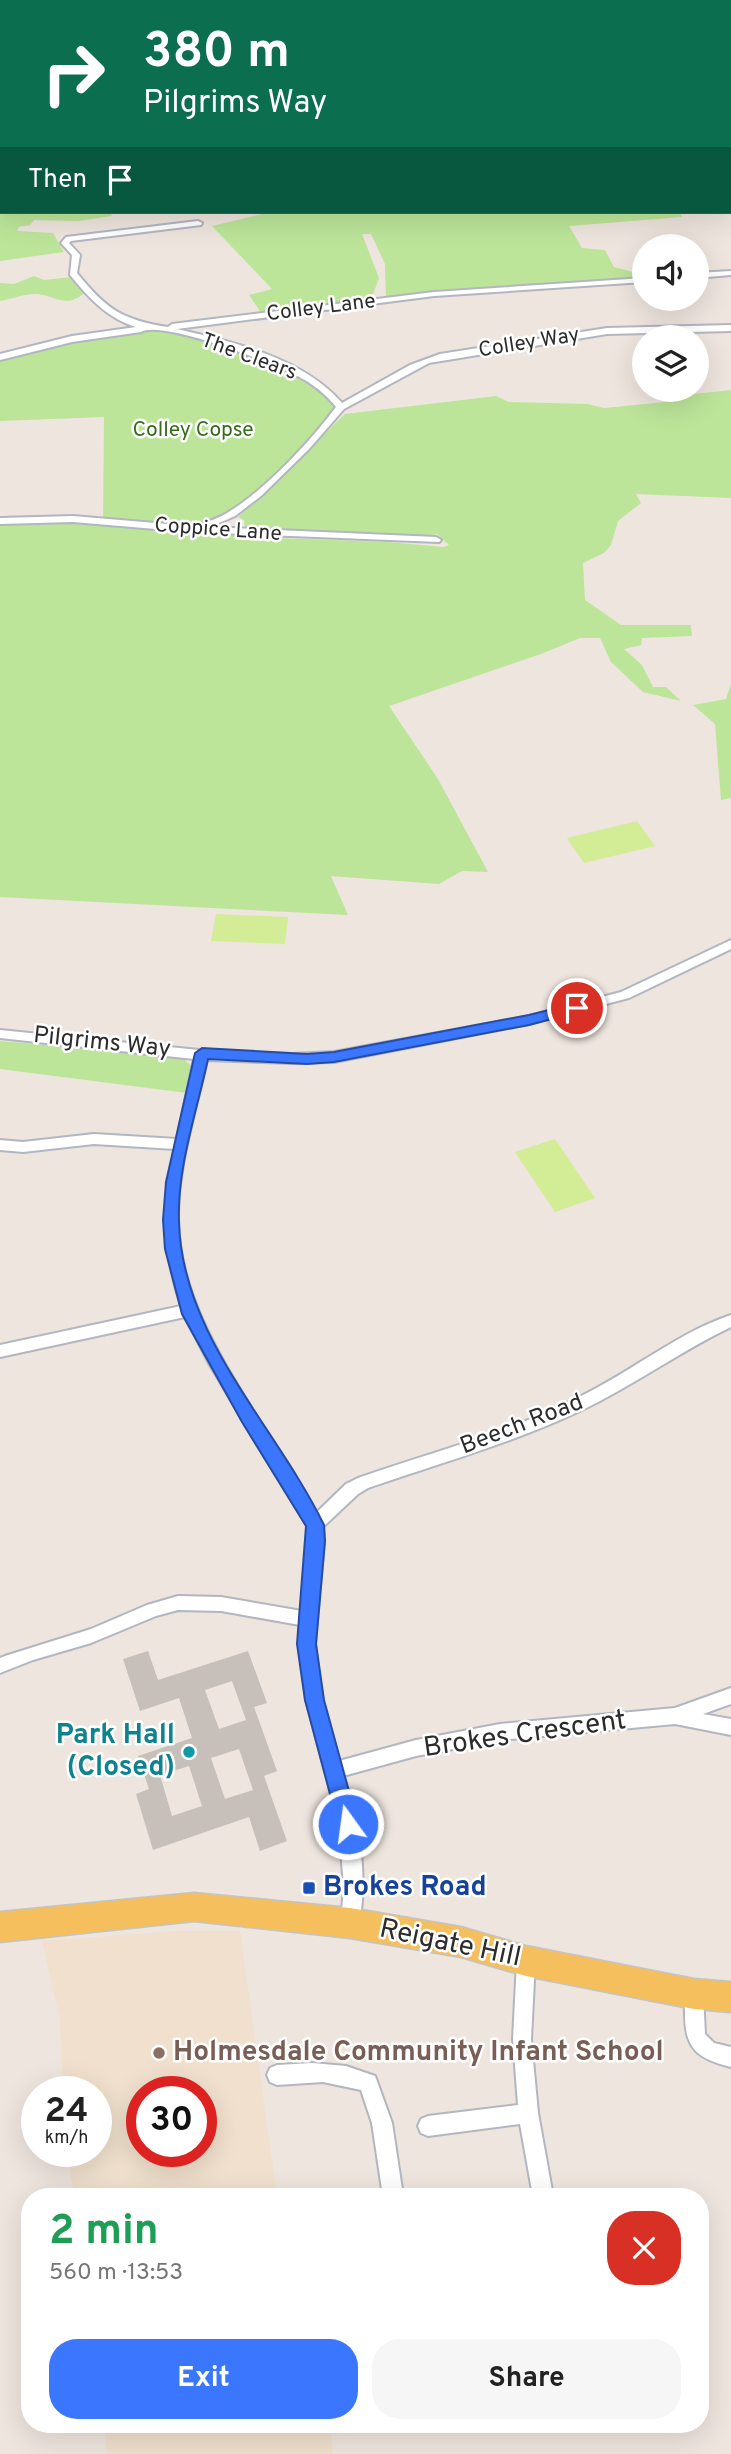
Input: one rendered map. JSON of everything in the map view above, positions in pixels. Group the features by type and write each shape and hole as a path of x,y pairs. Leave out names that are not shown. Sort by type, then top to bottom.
{"main road":[{"name":"Reigate Hill","path":"0,1927 194,1907 350,1923 461,1942 526,1961 694,1994 731,1997"}],"street":[{"name":"The Clears","path":"198,223 69,239 65,243 76,255 73,273 87,289 125,321 148,328 170,330 269,360 312,381 335,397 341,407"},
{"path":"709,275 731,273"},
{"name":"Colley Lane","path":"0,357 72,339 148,328 434,294 632,281"},
{"name":"Colley Way","path":"341,407 414,365 452,355 607,331 731,327"},
{"path":"191,529 217,522 235,512 307,444 341,407"},
{"name":"Coppice Lane","path":"0,521 73,519 191,529 436,540"},
{"name":"Pilgrims Way","path":"0,1034 202,1053 307,1059 334,1057 529,1020 625,995 731,944"},
{"path":"202,1053 174,1182 171,1220 173,1249 189,1310 241,1406 315,1525 307,1644 314,1700 348,1824 352,1860 350,1923"},
{"path":"0,1145 23,1147 94,1139 181,1144"},
{"path":"0,1351 189,1310"},
{"name":"Beech Road","path":"315,1525 352,1489 363,1483 531,1426 594,1397 703,1334 731,1321"},
{"path":"0,1666 31,1652 94,1636 149,1610 178,1604 232,1605 308,1619"},
{"name":"Brokes Crescent","path":"334,1770 416,1748 500,1732 675,1716 731,1696"},
{"name":"Brokes Crescent","path":"675,1716 731,1727"},
{"path":"526,1961 522,2039 528,2113 542,2188"},
{"path":"694,1994 697,2040 706,2052 731,2057"},
{"path":"277,2075 327,2073 356,2077 368,2083 382,2123 392,2188"},
{"path":"428,2126 528,2113"}],"shaded area":[{"name":"Holmesdale Community Infant School","path":"177,1931 240,1931 276,2188 73,2188 69,2167 112,2167 112,2076 62,2076 60,2019 42,1941"},
{"path":"105,2433 331,2433 333,2454 107,2454"}],"green space":[{"path":"0,214 112,216 78,221 34,220 30,225 19,227 17,231 53,233 64,252 0,261"},
{"path":"263,214 680,214 682,217 569,226 582,248 605,250 614,267 632,272 632,280 386,298 385,264 371,234 362,234 379,278 371,300 262,314 249,295 272,289 212,226"},
{"path":"34,276 44,280 72,277 84,293 65,301 35,294 0,301 0,283 14,284"},
{"name":"Colley Copse","path":"148,328 170,330 233,348 312,381 341,407 292,460 250,499 208,525 178,529 103,522 104,417 0,421 0,357 38,347"},
{"path":"731,390 731,498 636,494 641,503 618,521 611,545 604,553 583,563 585,600 621,625 691,625 692,636 642,638 641,645 624,649 642,665 653,687 666,687 681,701 643,692 611,662 600,638 580,638 389,706 438,779 488,872 462,871 439,884 331,876 348,915 0,897 0,525 70,522 248,537 444,547 449,545 437,534 420,537 245,528 244,520 238,517 345,414 496,396 509,402 588,404 604,408 666,402 709,402 709,392"},
{"path":"731,684 731,798 721,800 715,724 693,705 726,699"},
{"path":"637,821 655,846 584,863 567,838"},
{"path":"216,914 288,917 285,944 211,941"},
{"path":"0,1041 182,1057 193,1068 187,1093 0,1069"},
{"path":"555,1139 595,1198 555,1212 515,1152"}],"building":[{"name":"Park Hall (Closed)","path":"148,1651 158,1680 248,1651 267,1703 254,1707 277,1771 264,1776 287,1841 260,1851 249,1817 153,1850 136,1794 149,1789 138,1756 192,1738 179,1698 140,1711 123,1659","holes":["232,1681 246,1720 219,1729 205,1690","239,1749 253,1790 225,1799 211,1758","189,1766 202,1806 172,1816 160,1775"]}],"place":[{"name":"Park Hall (Closed)","path":"189,1752"},
{"name":"Brokes Road","path":"309,1888"},
{"name":"Holmesdale Community Infant School","path":"159,2053"}],"route":[{"path":"348,1824 314,1700 307,1644 315,1525 248,1417 190,1314 173,1249 171,1220 174,1182 202,1053 307,1059 334,1057 529,1020 577,1008"}]}
